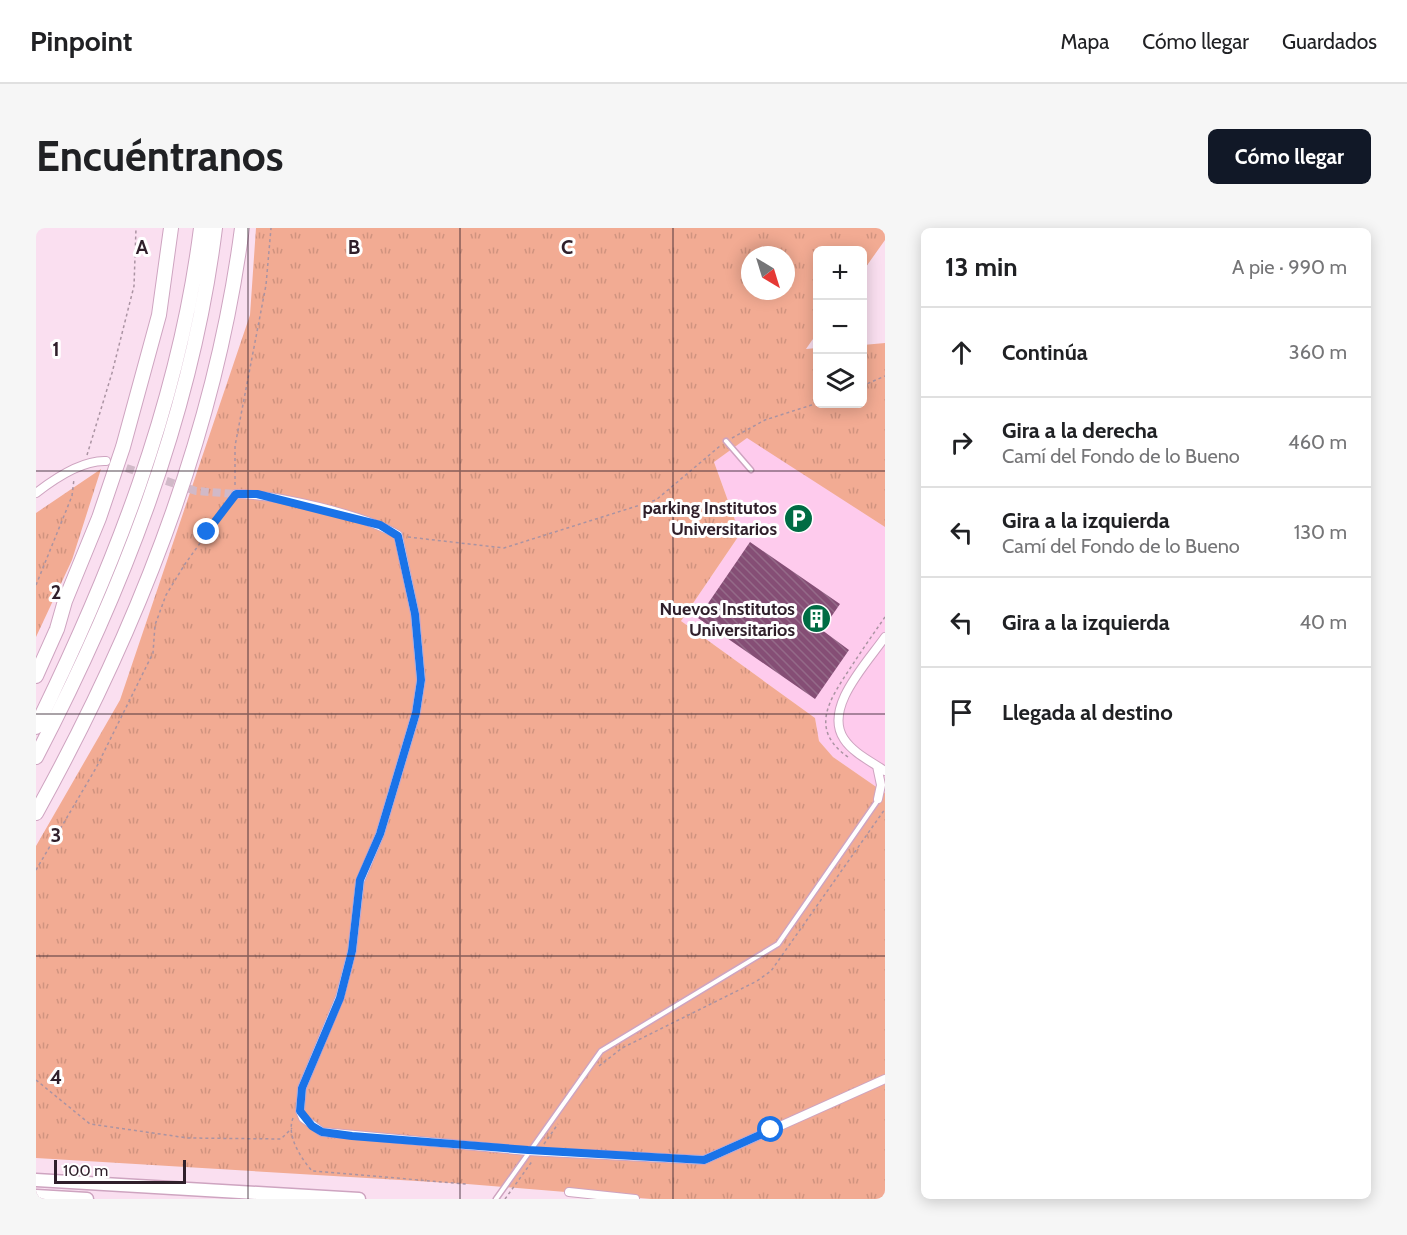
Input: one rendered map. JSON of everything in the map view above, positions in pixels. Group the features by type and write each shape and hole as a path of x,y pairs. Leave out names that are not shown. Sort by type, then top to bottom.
{"highway":[{"path":"36,676 57,629 64,601 99,518 123,447 159,315 171,228"},
{"path":"166,395 165,376 194,228"},
{"path":"36,727 67,664 110,562 154,438 185,322 201,228"},
{"path":"36,757 89,650 150,498 187,376 215,228"},
{"path":"36,813 110,670 176,506 197,441 222,347 242,228"}],"main road":[{"path":"36,1179 359,1199"},
{"path":"36,1196 87,1199"}],"street":[{"path":"36,493 94,461 106,461"},
{"path":"236,494 257,494 350,517 380,525 398,536 415,614 421,680 416,713 380,834 360,880 352,951 340,998 302,1088 299,1103 303,1118 322,1132 539,1151 704,1160 885,1079"},
{"path":"885,637 840,703 836,719 838,729 848,745 885,771"},
{"path":"877,765 882,797"},
{"path":"569,1192 635,1199"}],"lane":[{"path":"726,441 751,470"},
{"path":"496,1199 528,1150 601,1051 778,944 882,797"}],"path":[{"path":"84,466 112,373 134,286 136,228"},
{"path":"36,870 96,768 153,653 155,625 166,595 184,564 236,494 235,446 266,285 272,228"},
{"path":"867,384 885,376"},
{"path":"398,536 504,548 656,500 726,441 765,420 813,405"},
{"path":"36,585 72,496 75,470"},
{"path":"852,759 834,747 824,722 829,700 885,617"},
{"path":"596,1069 622,1048 757,981 771,971 885,809"},
{"path":"36,1080 90,1124 200,1138 281,1139 292,1128"},
{"path":"299,1103 292,1128 297,1150 312,1171 467,1184"},
{"path":"505,1199 558,1124"}],"shaded area":[{"path":"747,437 885,527 885,793 833,757 819,741 815,718 681,621 740,534 714,462"}],"green space":[{"path":"256,228 885,228 885,240 867,265 867,246 813,246 813,339 806,349 813,348 813,408 867,408 867,345 885,343 885,527 747,438 714,462 740,534 681,621 815,718 819,741 833,757 885,793 885,1199 651,1199 467,1184 36,1158 36,846 120,700 250,315"},
{"path":"101,469 72,560 36,637 36,513"}],"building":[{"name":"Nuevos Institutos Universitarios","path":"750,542 840,604 822,630 849,650 815,699 698,618"}],"tunnel":[{"path":"115,464 144,474"},
{"path":"155,477 196,491 236,494"}],"place":[{"name":"parking Institutos Universitarios","path":"798,518"},
{"name":"Nuevos Institutos Universitarios","path":"816,619"}],"route":[{"path":"207,532 236,494 257,494 380,525 398,536 405,557 415,614 421,680 416,713 380,834 360,880 352,951 340,998 302,1088 299,1103 303,1118 322,1132 352,1136 528,1150 704,1160 771,1130"}]}
